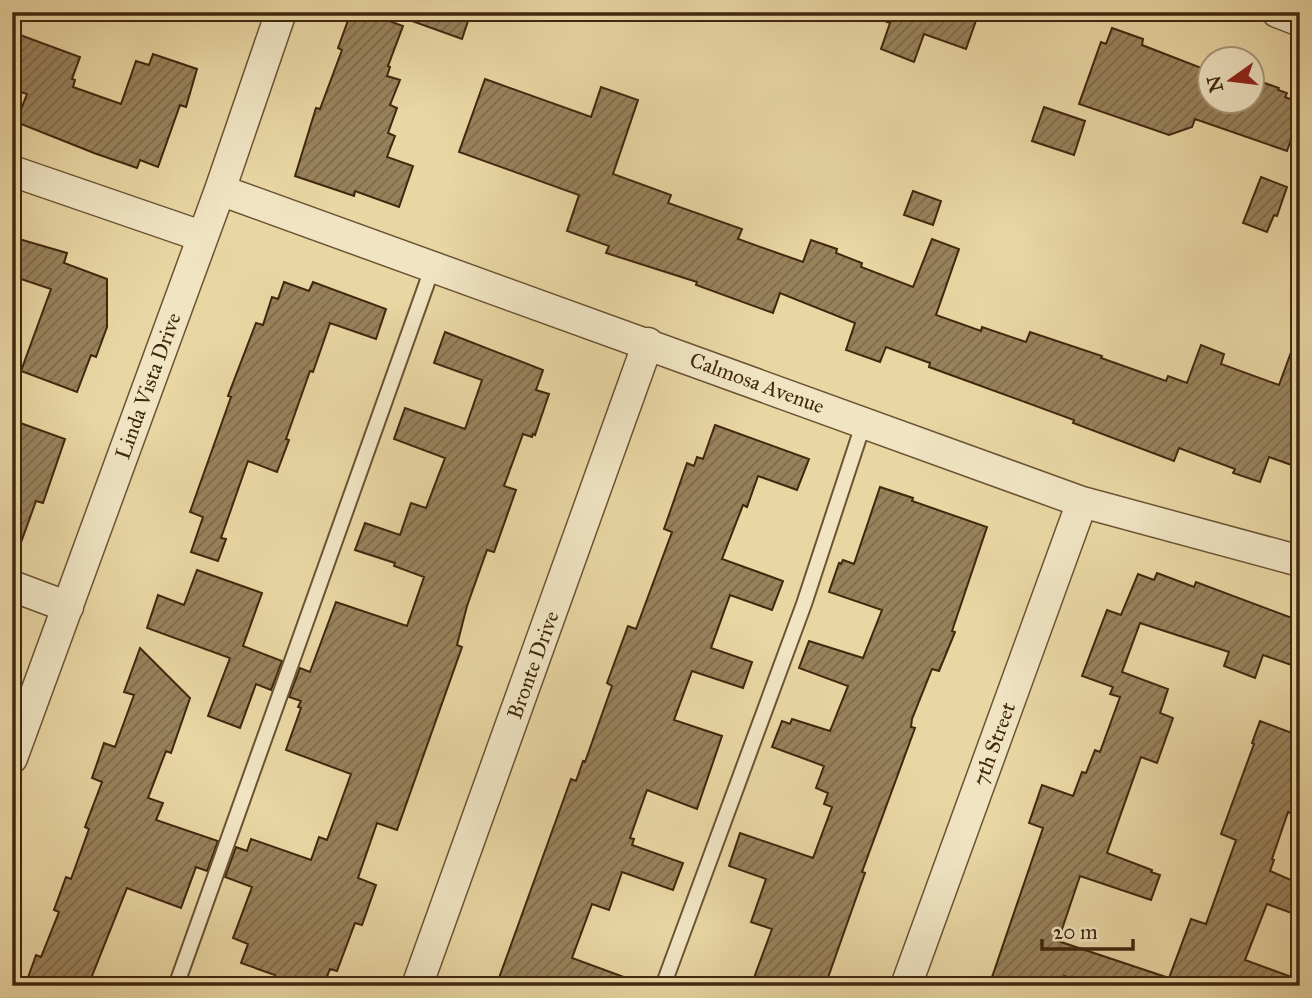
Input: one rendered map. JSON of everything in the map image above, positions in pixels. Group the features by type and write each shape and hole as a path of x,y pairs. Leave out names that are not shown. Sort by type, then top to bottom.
{"street":[{"name":"Linda Vista Drive","path":"12,758 281,12"},
{"path":"1277,12 1300,21"},
{"path":"12,171 201,236"},
{"name":"Calmosa Avenue","path":"219,190 1082,502 1300,561"},
{"name":"Bronte Drive","path":"417,986 648,343"},
{"name":"7th Street","path":"906,986 1082,502"},
{"path":"12,586 68,607"}],"lane":[{"path":"176,986 433,266"},
{"path":"663,986 804,604 864,422"}],"building":[{"path":"351,12 365,12 403,26 387,76 400,80 390,105 397,108 388,133 395,136 387,157 413,166 399,207 355,191 354,196 295,176 316,108 320,109 342,50 338,48"},
{"path":"396,12 471,12 462,39 395,15"},
{"path":"872,12 979,12 966,49 924,34 914,62 881,49 890,23 871,16"},
{"path":"1112,28 1143,39 1142,45 1196,66 1196,116 1266,116 1266,84 1279,88 1278,90 1287,93 1285,97 1300,103 1300,113 1287,151 1195,119 1192,127 1169,135 1079,104 1101,42 1106,44"},
{"path":"12,32 80,57 72,79 75,80 73,87 121,104 136,61 149,65 153,54 197,69 186,107 180,105 158,167 140,160 137,168 16,122 27,94 12,89"},
{"path":"485,79 591,117 601,87 638,100 613,174 671,195 668,203 742,229 738,239 803,262 811,240 837,249 836,253 862,263 861,267 913,287 932,239 959,249 936,315 981,331 982,327 1026,342 1030,332 1166,381 1168,376 1187,383 1201,345 1224,354 1221,364 1279,385 1297,336 1300,336 1300,468 1269,457 1260,482 1233,473 1235,469 1179,448 1174,461 1073,423 1074,420 929,367 930,363 886,347 880,362 846,350 855,323 780,293 773,313 696,285 697,282 606,253 609,246 567,231 579,195 459,152"},
{"path":"1044,107 1085,121 1074,155 1032,141"},
{"path":"1261,177 1287,187 1277,216 1274,215 1267,232 1243,223"},
{"path":"913,191 941,201 933,225 904,215"},
{"path":"12,237 67,253 64,263 107,279 107,327 96,357 91,355 77,392 21,371 51,289 12,276"},
{"path":"284,282 309,291 313,282 386,309 376,339 330,323 313,372 310,371 277,472 248,461 221,538 226,539 218,561 191,552 203,517 190,512 231,397 228,396 256,323 263,325 272,297 278,299"},
{"path":"445,332 543,370 536,390 549,394 535,435 532,437 523,434 504,486 516,490 494,552 487,550 467,606 457,645 462,647 397,830 377,823 358,878 376,885 362,925 355,923 337,971 330,969 323,986 271,986 275,975 241,963 248,944 233,938 252,887 225,877 236,847 247,851 251,839 311,860 319,837 327,840 351,774 286,750 301,708 298,707 301,701 289,697 300,668 310,672 336,602 407,626 424,577 394,566 395,563 355,550 365,523 400,535 411,503 426,508 445,458 394,439 405,408 465,429 482,380 434,363"},
{"path":"12,420 65,439 43,503 36,501 15,559 12,558"},
{"path":"715,425 809,459 797,490 758,476 747,507 743,505 722,559 783,581 772,610 730,595 711,648 752,662 743,688 692,671 674,720 722,736 697,809 647,790 630,838 634,839 632,845 683,863 673,890 622,872 609,910 592,904 572,958 640,983 640,986 521,986 499,978 571,779 576,781 583,761 585,762 612,686 607,683 628,626 636,629 672,532 664,529 687,463 694,466 697,457 703,459"},
{"path":"880,487 987,527 952,631 955,632 939,671 932,669 912,719 911,727 915,728 862,872 865,873 825,986 751,986 772,929 751,922 766,879 729,866 740,833 813,858 832,807 824,804 828,793 816,788 824,766 772,747 782,721 790,724 792,719 830,731 848,686 799,668 809,641 863,658 882,610 829,592 839,563 843,560 854,564"},
{"path":"197,570 262,593 243,646 282,661 271,690 256,684 240,728 208,716 230,658 147,628 158,595 184,605"},
{"path":"1157,573 1194,587 1196,582 1300,621 1300,668 1263,655 1255,678 1224,666 1229,652 1140,623 1122,672 1168,689 1160,713 1173,718 1157,763 1141,757 1107,853 1160,875 1151,900 1080,876 1058,941 1169,978 1191,919 1206,924 1236,840 1221,834 1260,721 1300,736 1300,798 1294,814 1288,812 1270,871 1300,884 1300,916 1267,904 1245,960 1300,980 1300,986 1095,986 1064,976 1061,986 989,986 1043,828 1029,823 1042,785 1073,796 1082,772 1086,773 1095,750 1100,752 1120,697 1110,694 1113,687 1082,676 1107,610 1121,615 1138,574 1154,580"},
{"path":"140,648 190,698 171,753 166,751 148,798 163,803 156,820 218,841 207,871 196,867 181,908 127,888 88,986 25,986 36,955 41,957 59,912 54,910 66,877 71,879 89,829 85,827 102,782 92,778 104,743 115,747 134,695 124,692"}]}
